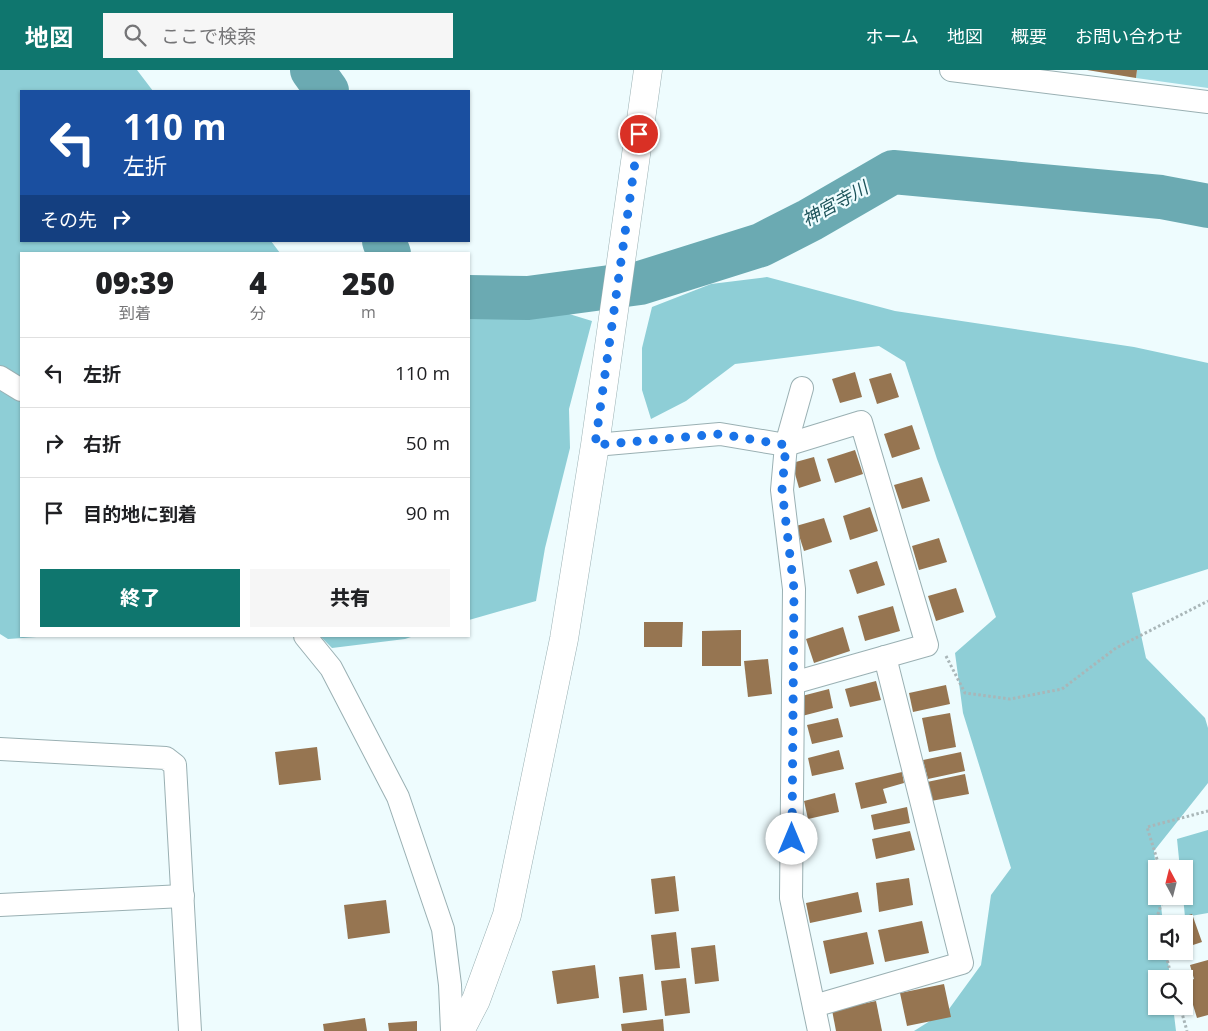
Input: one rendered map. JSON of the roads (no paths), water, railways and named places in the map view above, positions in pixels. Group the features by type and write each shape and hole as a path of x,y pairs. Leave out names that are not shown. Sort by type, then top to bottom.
{"street":[{"path":"460,1031 476,1000 507,915 564,639 595,445 608,341 648,70"},
{"path":"951,70 1208,102"},
{"path":"0,377 20,389"},
{"path":"802,388 786,445 782,490 794,589 792,898 819,1031"},
{"path":"595,445 720,434 786,445 861,422 927,645 793,683"},
{"path":"307,637 331,668 398,797 443,929 450,985 452,1031"},
{"path":"814,1006 962,963 884,657"},
{"path":"0,749 166,758 175,765 190,1031"},
{"path":"0,905 183,896"}],"waterway":[{"name":"神宮寺川","path":"312,70 326,90"},
{"name":"神宮寺川","path":"470,297 528,298 640,283 761,245 810,220 893,172 1161,197 1208,206"},
{"name":"神宮寺川","path":"384,242 388,252"}]}
